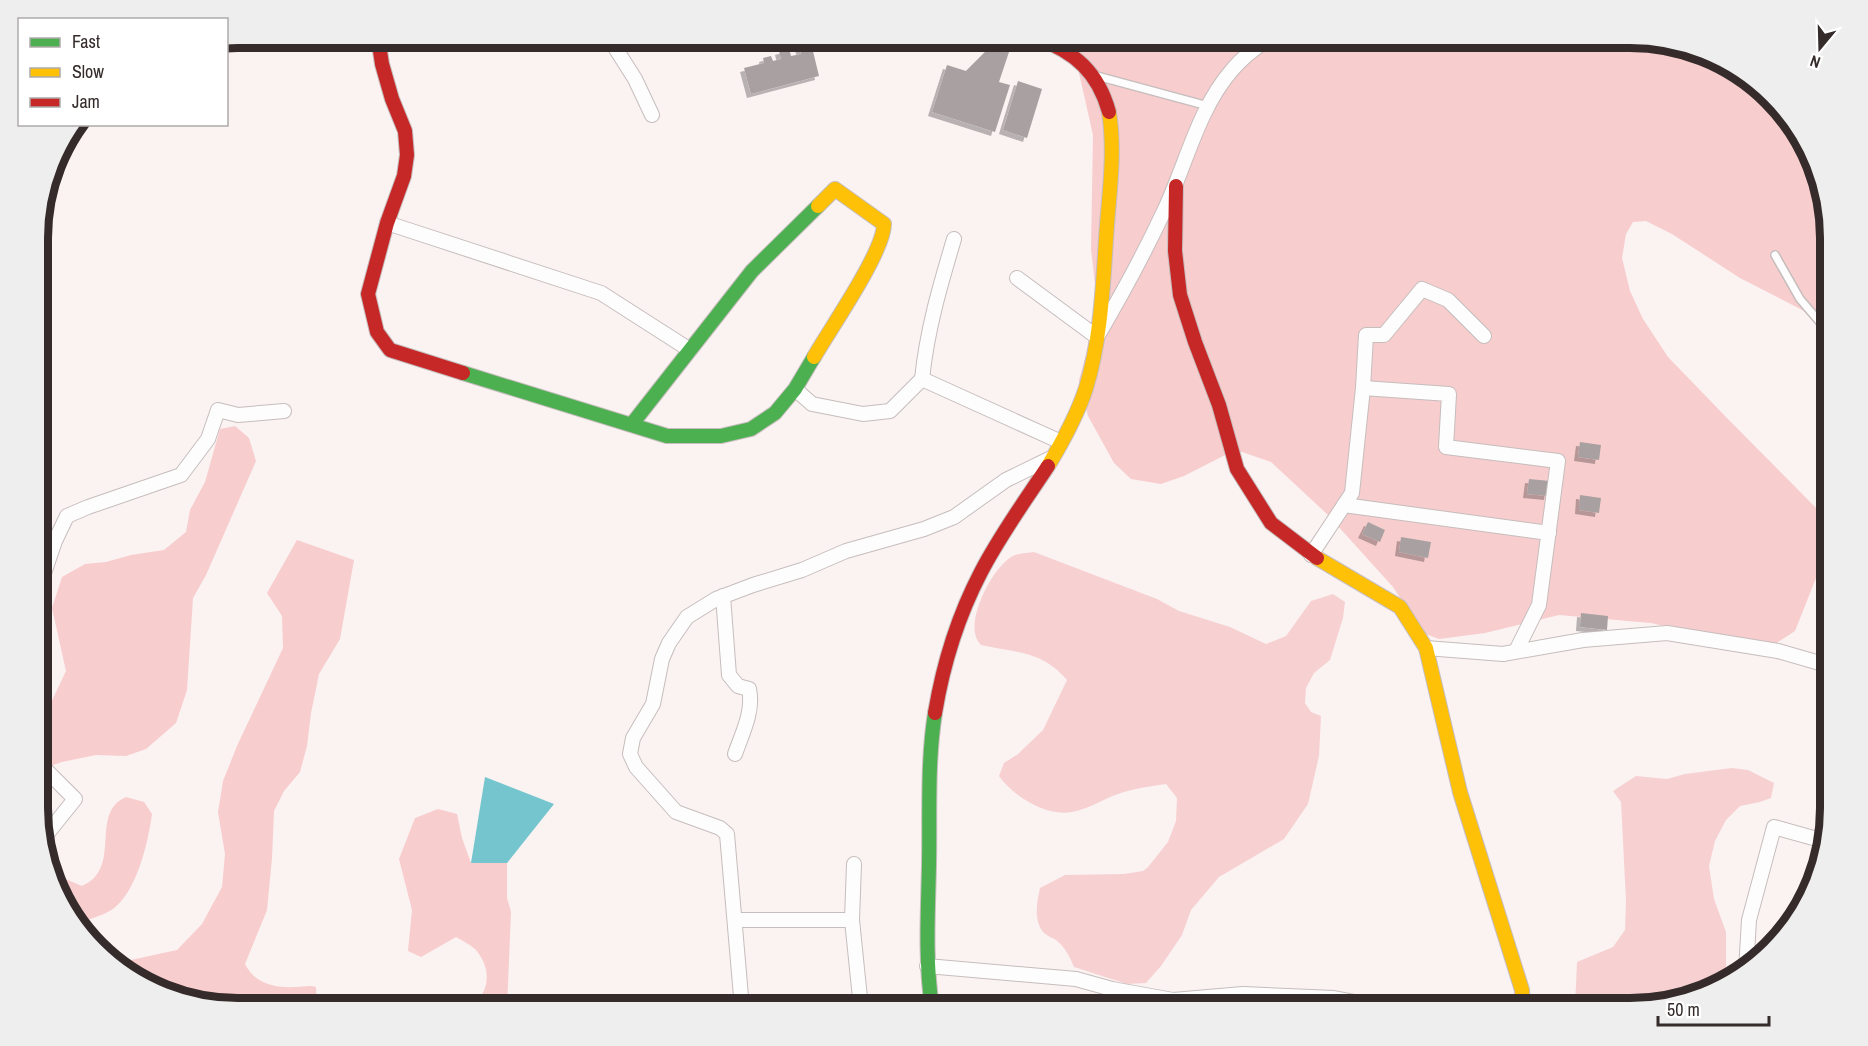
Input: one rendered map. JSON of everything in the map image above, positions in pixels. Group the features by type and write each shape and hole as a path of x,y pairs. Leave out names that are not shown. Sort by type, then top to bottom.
{"street":[{"path":"380,48 392,99 405,131 407,155 404,176 387,223 368,294 377,332 390,350 667,436 721,436 751,429 775,412 795,389 873,258 884,233 884,224 836,189 752,272 632,424"},
{"path":"615,48 635,79 652,115"},
{"path":"930,998 927,983 926,934 929,802 935,721 944,672 964,608 987,559 1061,442 1079,408 1097,337 1111,176 1111,124 1106,98 1094,75 1073,56 1059,48"},
{"path":"1097,337 1127,286 1176,186 1208,106 1231,71 1255,48"},
{"path":"1176,186 1175,251 1180,295 1219,405 1238,469 1270,523 1311,555 1400,607 1426,648 1460,792 1522,990 1522,998"},
{"path":"387,223 601,292 690,350"},
{"path":"795,389 812,404 863,414 890,411 922,379 925,345 954,239"},
{"path":"1017,278 1097,337"},
{"path":"1311,555 1352,494 1366,335 1384,335 1422,289 1448,300 1484,336"},
{"path":"922,379 1061,442"},
{"path":"1363,388 1449,394 1446,447 1558,461 1539,605 1516,651"},
{"path":"48,562 67,516 181,475 208,439 218,410 238,416 284,411"},
{"path":"741,998 727,834 720,828 676,812 636,767 630,754 633,738 653,704 662,659 669,643 687,617 723,596 802,570 846,551 924,529 954,516 1006,480 1051,458"},
{"path":"1344,505 1549,533"},
{"path":"723,596 729,675 738,686 749,689 751,698 735,754"},
{"path":"1426,648 1503,654 1583,640 1667,633 1778,651 1820,663"},
{"path":"48,772 75,799 50,830"},
{"path":"1747,958 1749,920 1774,827 1817,839"},
{"path":"854,864 852,920 860,998"},
{"path":"735,920 852,920"},
{"path":"927,966 1076,978 1112,989 1162,998"},
{"path":"1111,998 1112,989"},
{"path":"1242,998 1243,994"},
{"path":"1196,998 1243,994 1334,998"}],"lane":[{"path":"1094,75 1208,106"},
{"path":"1776,255 1800,299 1820,322"}],"shaded area":[{"path":"1069,48 1630,48 1679,54 1703,62 1746,87 1781,122 1795,143 1810,177 1820,226 1820,317 1740,278 1672,234 1646,221 1633,222 1626,234 1622,258 1630,291 1643,319 1668,357 1820,512 1820,573 1816,578 1795,631 1775,644 1704,635 1651,623 1559,615 1485,633 1439,639 1423,633 1393,587 1327,514 1271,462 1242,452 1229,453 1184,476 1161,484 1131,479 1114,463 1088,416 1079,380 1098,311 1091,249 1093,135 1075,55"},
{"path":"235,426 249,438 256,461 206,575 193,598 187,690 176,723 146,749 126,756 96,755 48,767 48,709 66,671 52,608 62,577 85,564 164,550 186,532 190,510 205,482 220,429"},
{"path":"297,540 354,560 340,639 319,674 307,746 300,772 284,791 274,811 267,910 245,964 254,976 266,983 281,987 316,987 317,998 238,998 189,992 143,973 120,958 131,960 177,950 202,924 222,887 225,854 218,812 223,781 283,648 282,616 267,593"},
{"path":"1034,552 1157,599 1179,611 1230,627 1266,644 1286,636 1311,601 1333,594 1345,602 1343,618 1330,660 1314,673 1306,688 1305,703 1311,712 1321,716 1319,756 1308,804 1284,839 1219,877 1191,910 1182,935 1146,983 1127,984 1074,967 1062,946 1045,934 1038,923 1038,899 1040,888 1065,875 1124,874 1143,871 1168,842 1176,821 1177,798 1166,784 1124,792 1085,808 1062,813 1031,803 1013,791 999,776 1004,763 1018,754 1043,730 1067,680 1048,663 1038,658 981,645 976,637 976,616 979,604 991,579 1007,560 1015,555"},
{"path":"1732,768 1748,770 1774,783 1771,798 1740,806 1726,820 1715,841 1709,866 1714,899 1726,932 1726,971 1691,988 1667,994 1642,998 1575,998 1577,962 1613,947 1625,930 1626,901 1621,802 1613,791 1636,776 1667,779 1685,774"},
{"path":"126,797 144,802 152,814 148,839 129,891 113,909 85,921 73,903 60,875 82,886 94,878 104,858 107,823 110,812"},
{"path":"438,809 457,814 471,863 507,863 507,898 511,912 507,998 479,998 486,982 485,966 472,946 456,937 421,957 408,951 412,910 399,859 415,818"}],"water":[{"path":"485,777 554,804 507,863 471,863"}],"building":[{"path":"789,48 791,56 801,54 800,48 812,48 819,76 751,94 744,68 764,63 763,58 771,56 773,61 781,59 779,51"},
{"path":"989,48 1010,49 999,82 1010,85 995,132 932,112 947,65 966,71"},
{"path":"1018,81 1042,89 1027,138 1003,130"},
{"path":"1580,442 1601,445 1599,460 1578,457"},
{"path":"1529,479 1550,481 1548,496 1527,494"},
{"path":"1580,495 1601,498 1599,513 1579,510"},
{"path":"1368,522 1385,530 1380,542 1362,534"},
{"path":"1401,537 1431,542 1428,558 1399,552"},
{"path":"1581,613 1608,616 1607,630 1580,627"}],"traffic: fast":[{"path":"632,424 752,271 818,206"},
{"path":"463,373 667,436 721,436 751,429 775,413 795,389 814,357"},
{"path":"931,998 928,972 930,770 935,713"}],"traffic: slow":[{"path":"1048,466 1064,438 1086,388 1095,348 1101,308 1111,168 1112,140 1109,112"},
{"path":"814,357 866,271 882,237 884,224 835,189 818,206"},
{"path":"1317,558 1400,607 1426,648 1460,792 1522,990 1522,998"}],"traffic: jam":[{"path":"380,48 392,99 405,131 407,155 404,176 387,223 368,294 377,332 390,350 463,373"},
{"path":"1059,48 1074,57 1091,75 1109,112"},
{"path":"1176,186 1175,251 1180,295 1219,405 1237,469 1271,523 1317,558"},
{"path":"935,713 952,641 965,606 996,545 1048,466"}]}
